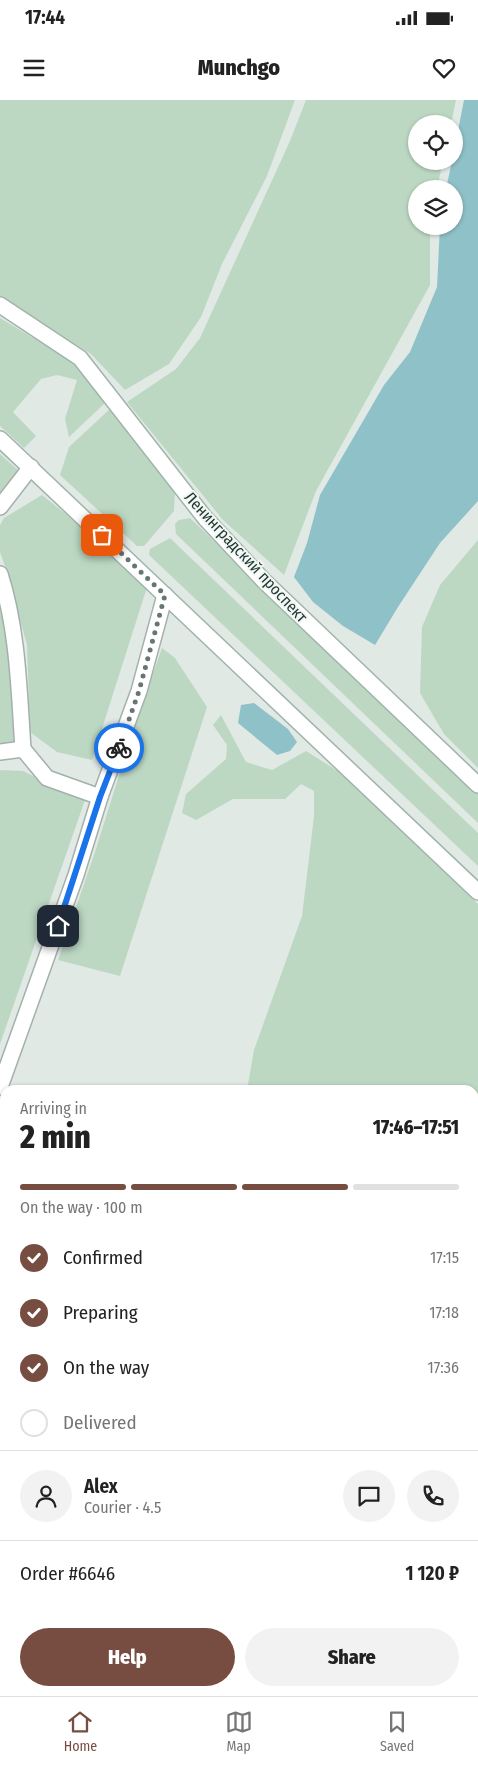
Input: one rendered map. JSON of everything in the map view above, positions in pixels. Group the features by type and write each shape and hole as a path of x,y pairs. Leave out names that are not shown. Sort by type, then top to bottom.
{"street":[{"name":"Ленинградский проспект","path":"0,305 80,358 205,518 264,581 478,785"},
{"path":"0,439 478,892"},
{"path":"0,507 31,468"},
{"path":"0,574 11,612 18,672 23,749 47,778 100,797"},
{"path":"1,1085 76,875 100,797 139,691 165,595"},
{"path":"0,752 23,749"}],"green space":[{"path":"0,100 295,100 267,176 222,264 201,317 169,364 125,390 91,354 0,296"},
{"path":"306,100 456,100 453,115 408,115 408,170 441,170 439,180 408,180 408,235 430,235 430,285 316,491 284,575 223,520 127,402 176,369 200,338 290,141"},
{"path":"0,318 70,360 106,402 69,437 65,419 77,380 57,375 41,379 13,412 36,436 24,448 0,426"},
{"path":"111,408 175,489 174,511 144,546 137,546 60,475 69,447"},
{"path":"0,454 20,472 0,496"},
{"path":"42,495 149,581 92,760 57,752 30,732 27,645 0,552 0,525 4,518"},
{"path":"190,518 478,793 478,823 176,534 175,524 179,520"},
{"path":"170,538 478,833 478,866 149,555 150,549"},
{"path":"478,540 478,768 444,734 420,693 422,627 440,585"},
{"path":"0,609 15,663 16,746 0,747"},
{"path":"162,648 175,658 207,707 120,976 58,960"},
{"path":"221,715 246,762 272,770 306,751 341,773 410,836 478,904 478,1085 248,1085 254,1050 302,916 314,816 314,791 301,784 285,799 233,799 196,820 182,813 186,794 226,759 227,745 213,725"},
{"path":"0,770 23,771 77,798 86,797 0,1044"}],"water":[{"path":"464,100 478,100 478,501 440,543 375,645 343,626 313,602 294,577 307,543 320,495 384,385 410,352 437,287 440,235 463,235 463,180 448,180 450,170 463,170 463,115 461,115"},
{"path":"254,703 288,729 297,742 290,751 277,755 238,723 241,705"}],"way so far":[{"path":"102,535 165,595 139,691 119,748"}],"route":[{"path":"58,926 100,797 119,748"}]}
